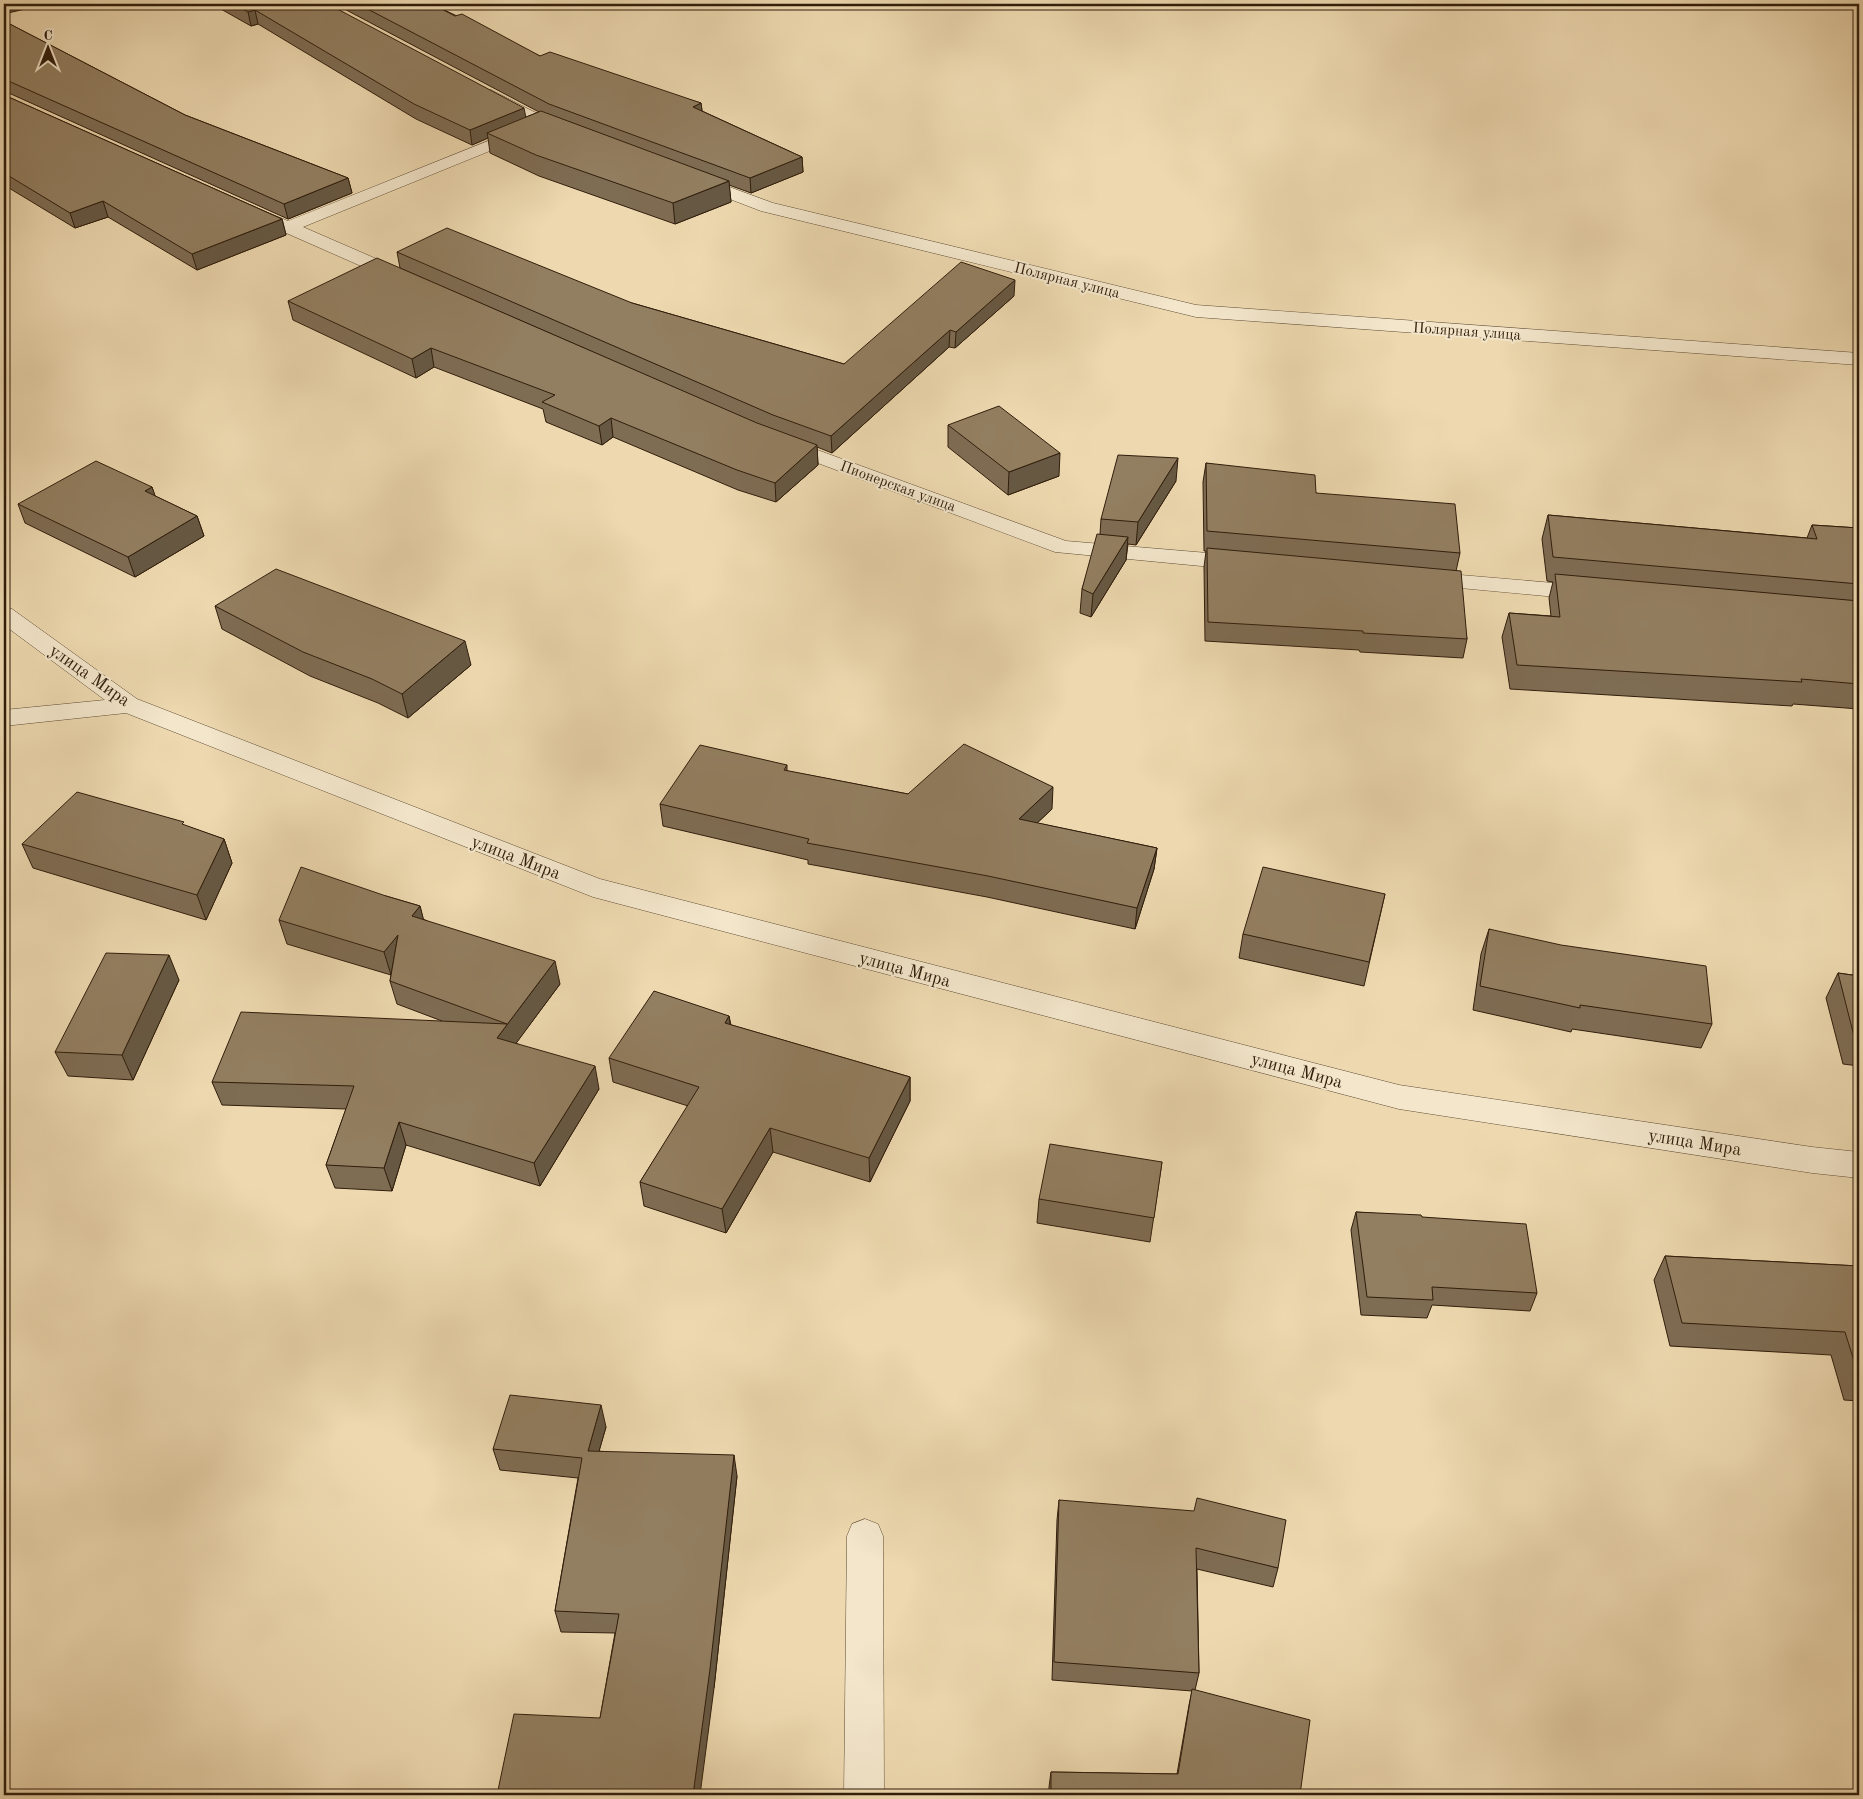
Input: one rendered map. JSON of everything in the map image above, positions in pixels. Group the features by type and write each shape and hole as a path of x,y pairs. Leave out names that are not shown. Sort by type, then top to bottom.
{"street":[{"path":"476,87 544,123 582,137"},
{"path":"288,227 544,123"},
{"name":"Полярная улица","path":"674,172 767,207 1196,312 1859,359"},
{"path":"234,203 423,287"},
{"name":"Пионерская улица","path":"766,438 1063,547 1261,564"},
{"path":"1410,578 1608,595"},
{"name":"улица Мира","path":"4,614 128,705 593,888 1399,1097 1812,1160 1859,1165"},
{"path":"4,718 128,705"},
{"path":"864,1795 865,1536"}],"building":[{"path":"233,4 328,4 524,108 470,130 414,104 255,10 248,12"},
{"path":"358,4 432,4 455,16 462,14 540,56 550,52 701,103 693,107 802,157 750,178 549,104"},
{"path":"4,21 185,115 348,178 284,204 4,79"},
{"path":"4,95 282,219 192,254 103,201 70,213 4,173"},
{"path":"541,111 729,181 673,203 536,155 487,133"},
{"path":"447,228 632,303 844,364 961,262 1015,280 956,332 950,330 831,436 773,415 397,252"},
{"path":"377,258 757,423 817,445 775,483 737,470 611,418 599,426 542,402 555,395 431,348 412,359 288,301"},
{"path":"999,406 1060,453 1009,472 948,425"},
{"path":"1118,455 1178,458 1138,522 1101,519"},
{"path":"96,461 152,487 145,491 197,516 128,557 18,504"},
{"path":"1206,463 1315,475 1316,493 1455,504 1460,553 1207,531"},
{"path":"1548,515 1817,539 1812,525 1859,528 1859,584 1553,557"},
{"path":"1097,534 1128,537 1093,594 1082,589"},
{"path":"1207,548 1461,571 1467,639 1208,622"},
{"path":"276,569 465,641 402,694 372,679 303,652 215,606"},
{"path":"1555,574 1859,601 1859,684 1801,679 1802,682 1517,665 1509,613 1560,617"},
{"path":"964,744 1053,787 1019,819 1157,848 1137,908 988,876 807,843 809,839 660,804 700,745 787,765 784,770 908,794"},
{"path":"77,792 184,822 182,824 224,839 197,895 22,844"},
{"path":"301,867 420,906 412,916 555,961 497,1038 595,1066 534,1163 399,1122 384,1168 326,1165 354,1086 212,1082 241,1012 507,1024 390,981 398,935 384,952 279,920"},
{"path":"1263,867 1385,894 1369,962 1243,934"},
{"path":"1489,929 1561,945 1706,966 1712,1024 1580,1005 1580,1008 1480,986"},
{"path":"106,953 169,955 122,1055 55,1052"},
{"path":"1838,973 1859,976 1859,1040 1855,1040"},
{"path":"654,991 729,1016 725,1023 910,1077 869,1158 770,1128 722,1209 640,1182 699,1087 609,1058"},
{"path":"1050,1144 1162,1162 1154,1218 1039,1199"},
{"path":"1356,1212 1421,1215 1422,1217 1526,1224 1537,1293 1432,1287 1433,1300 1367,1297"},
{"path":"1665,1256 1859,1266 1859,1377 1845,1332 1682,1323"},
{"path":"510,1395 601,1405 588,1451 734,1455 710,1669 693,1795 497,1795 514,1714 600,1718 619,1614 555,1611 582,1458 493,1449"},
{"path":"1197,1498 1286,1520 1278,1568 1196,1548 1199,1673 1054,1662 1059,1500 1194,1511"},
{"path":"1192,1689 1310,1720 1300,1795 1051,1795 1051,1772 1178,1774"}]}
